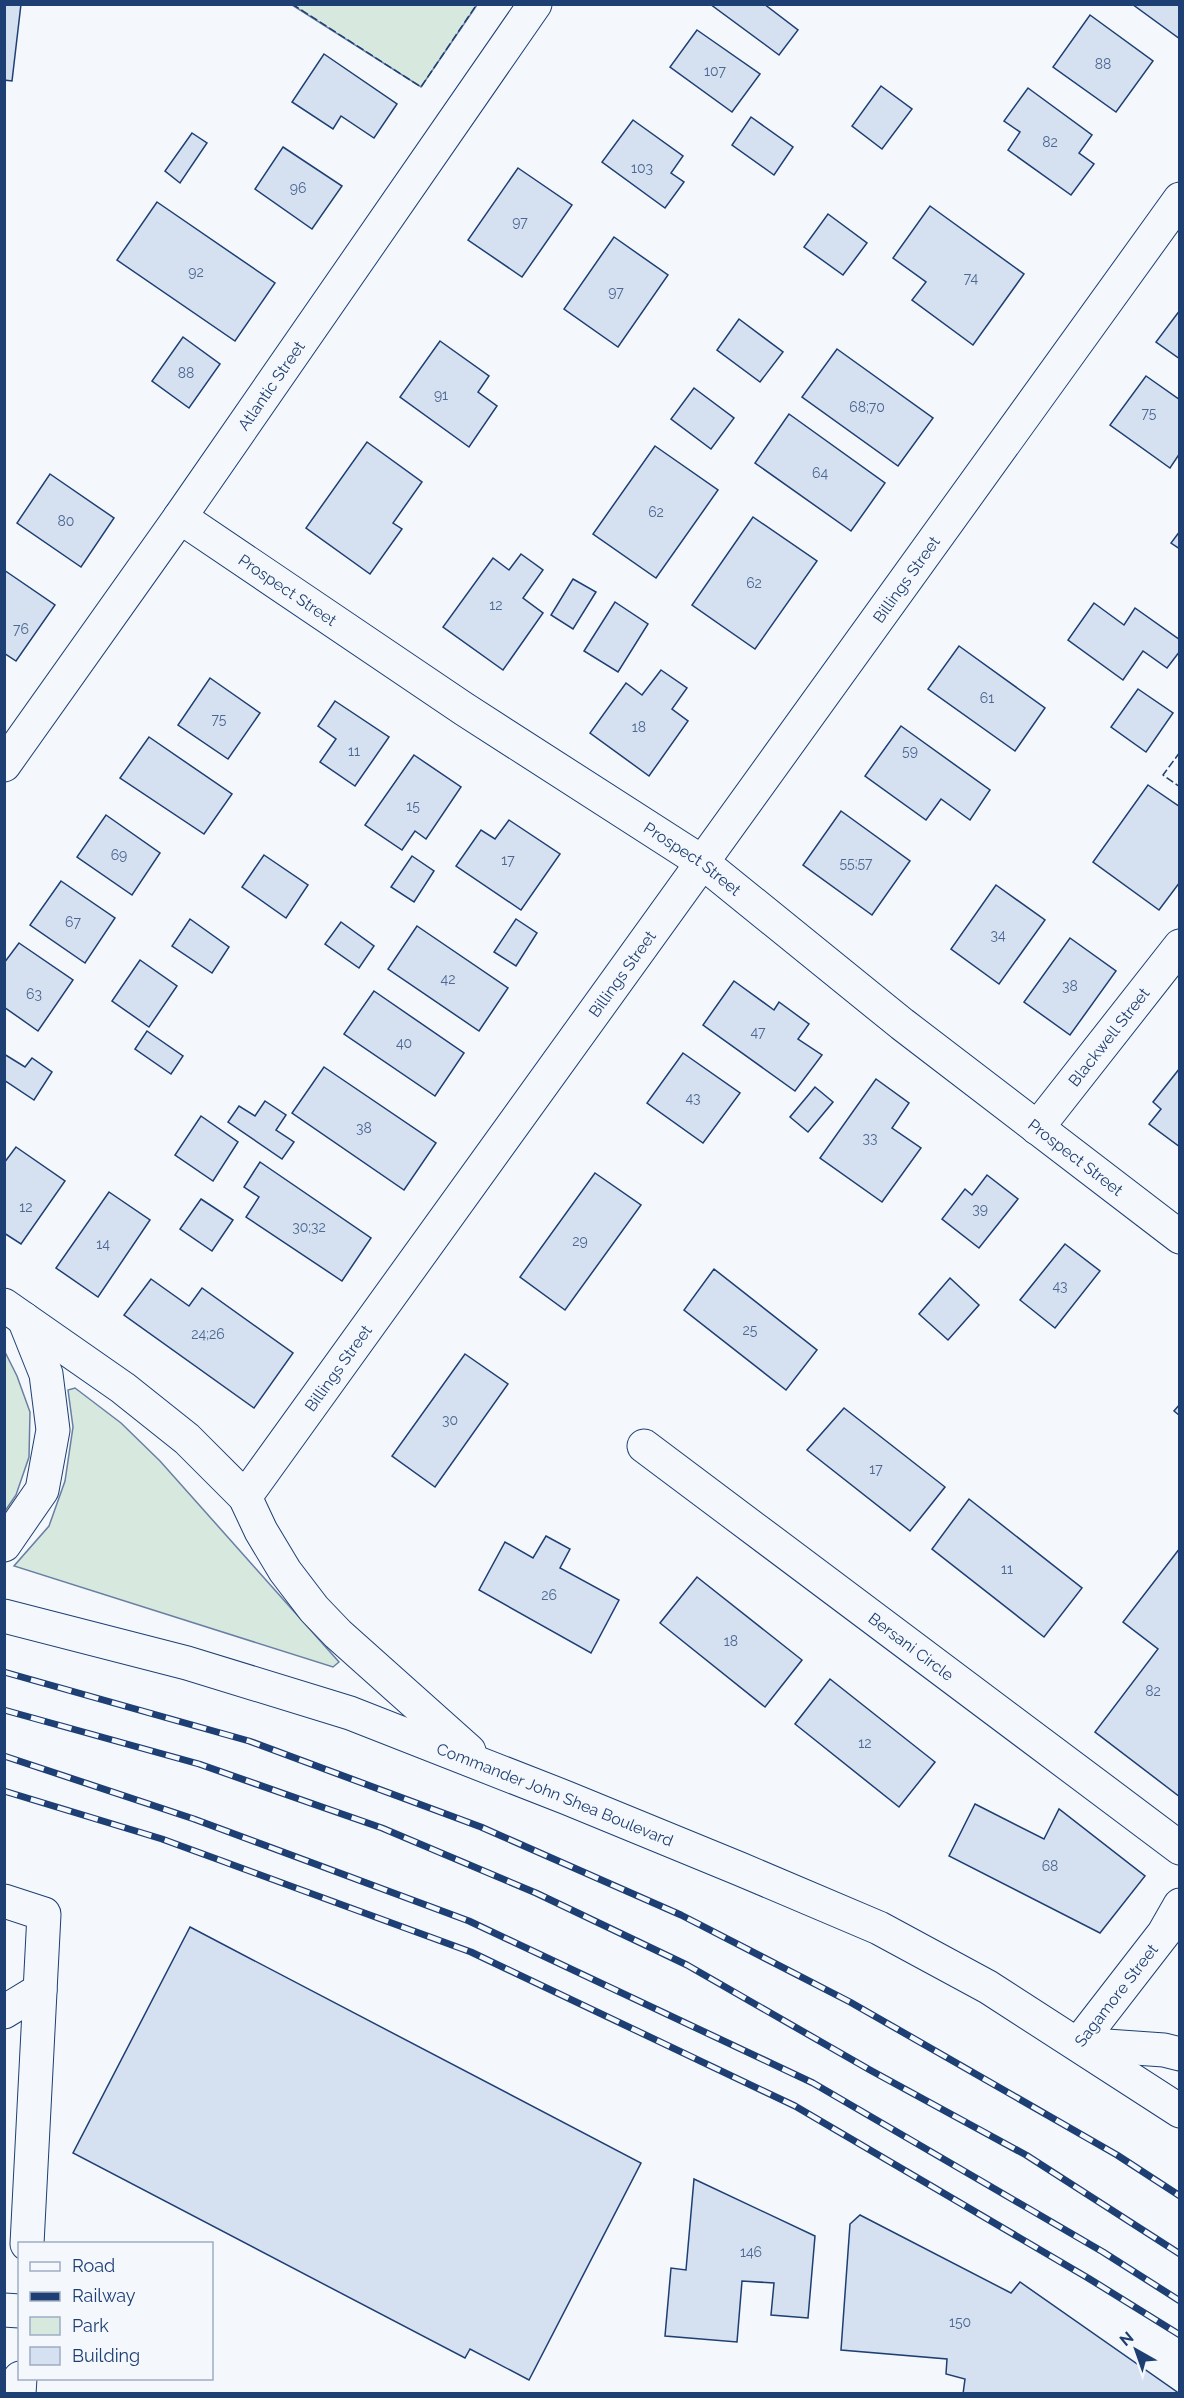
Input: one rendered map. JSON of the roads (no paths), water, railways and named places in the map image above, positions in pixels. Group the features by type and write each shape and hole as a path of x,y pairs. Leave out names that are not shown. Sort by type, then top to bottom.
{"street":[{"name":"Atlantic Street","path":"4,765 180,517 535,4"},
{"name":"Billings Street","path":"245,1497 1179,199"},
{"name":"Prospect Street","path":"180,517 464,709 702,862 902,1024 1179,1237"},
{"name":"Blackwell Street","path":"1037,1128 1179,946"},
{"path":"14,1312 187,1439 245,1497 261,1531 285,1571 314,1609 429,1717 489,1768"},
{"path":"4,1545 42,1490 53,1430 46,1374 14,1312"},
{"name":"Bersani Circle","path":"644,1446 1179,1848"},
{"name":"Commander John Shea Boulevard","path":"4,1616 187,1664 350,1713 611,1816 879,1928 988,1987 1078,2044"},
{"path":"4,1901 44,1914 40,1990 20,2220"},
{"name":"Sagamore Street","path":"1179,1905 1164,1934 1078,2044 1179,2111"},
{"path":"4,2012 40,1990"},
{"path":"1078,2044 1164,2050 1179,2054"}],"railway":[{"path":"4,1672 249,1741 481,1827 681,1915 850,2002 1117,2155 1180,2196"},
{"path":"4,1710 199,1764 382,1828 536,1893 687,1965 870,2070 1026,2155 1180,2254"},
{"path":"4,1756 194,1819 469,1921 813,2083 1103,2252 1180,2301"},
{"path":"4,1791 162,1839 471,1952 795,2106 1088,2278 1180,2335"}]}
